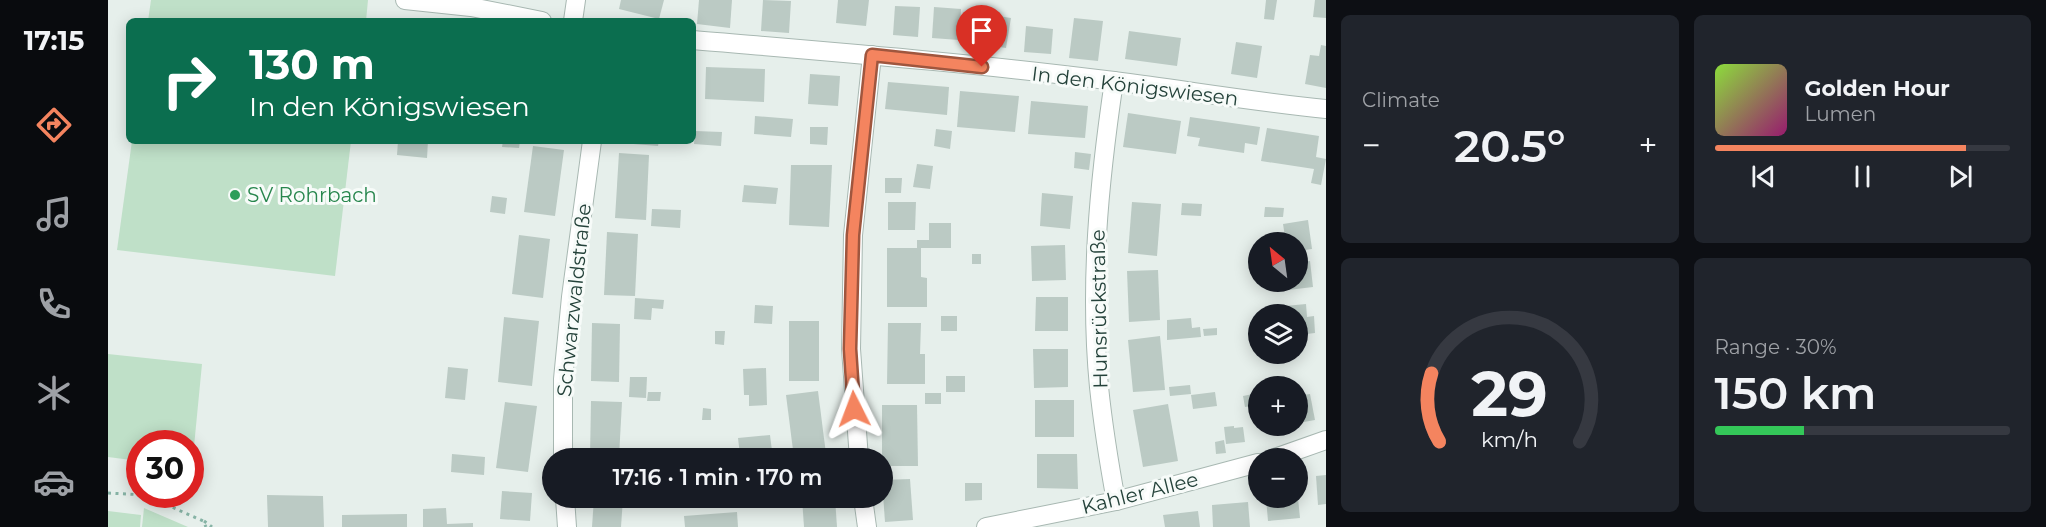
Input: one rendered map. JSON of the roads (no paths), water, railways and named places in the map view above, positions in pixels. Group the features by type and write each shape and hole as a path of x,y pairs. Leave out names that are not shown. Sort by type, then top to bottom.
{"street":[{"path":"405,0 460,3 528,18"},
{"path":"573,18 576,0"},
{"name":"In den Königswiesen","path":"696,40 872,55 1114,81 1211,96 1326,109"},
{"path":"858,448 850,349 853,235 872,55"},
{"name":"Hunsrückstraße","path":"1114,81 1100,200 1095,284 1099,385 1104,433 1116,501"},
{"name":"Schwarzwaldstraße","path":"563,448 563,379 571,297 592,144"},
{"path":"1303,448 1326,440"},
{"name":"Kahler Allee","path":"986,527 1116,501 1248,466"},
{"path":"566,508 567,527"},
{"path":"864,508 867,527"}],"place":[{"name":"SV Rohrbach","path":"235,195"}]}
